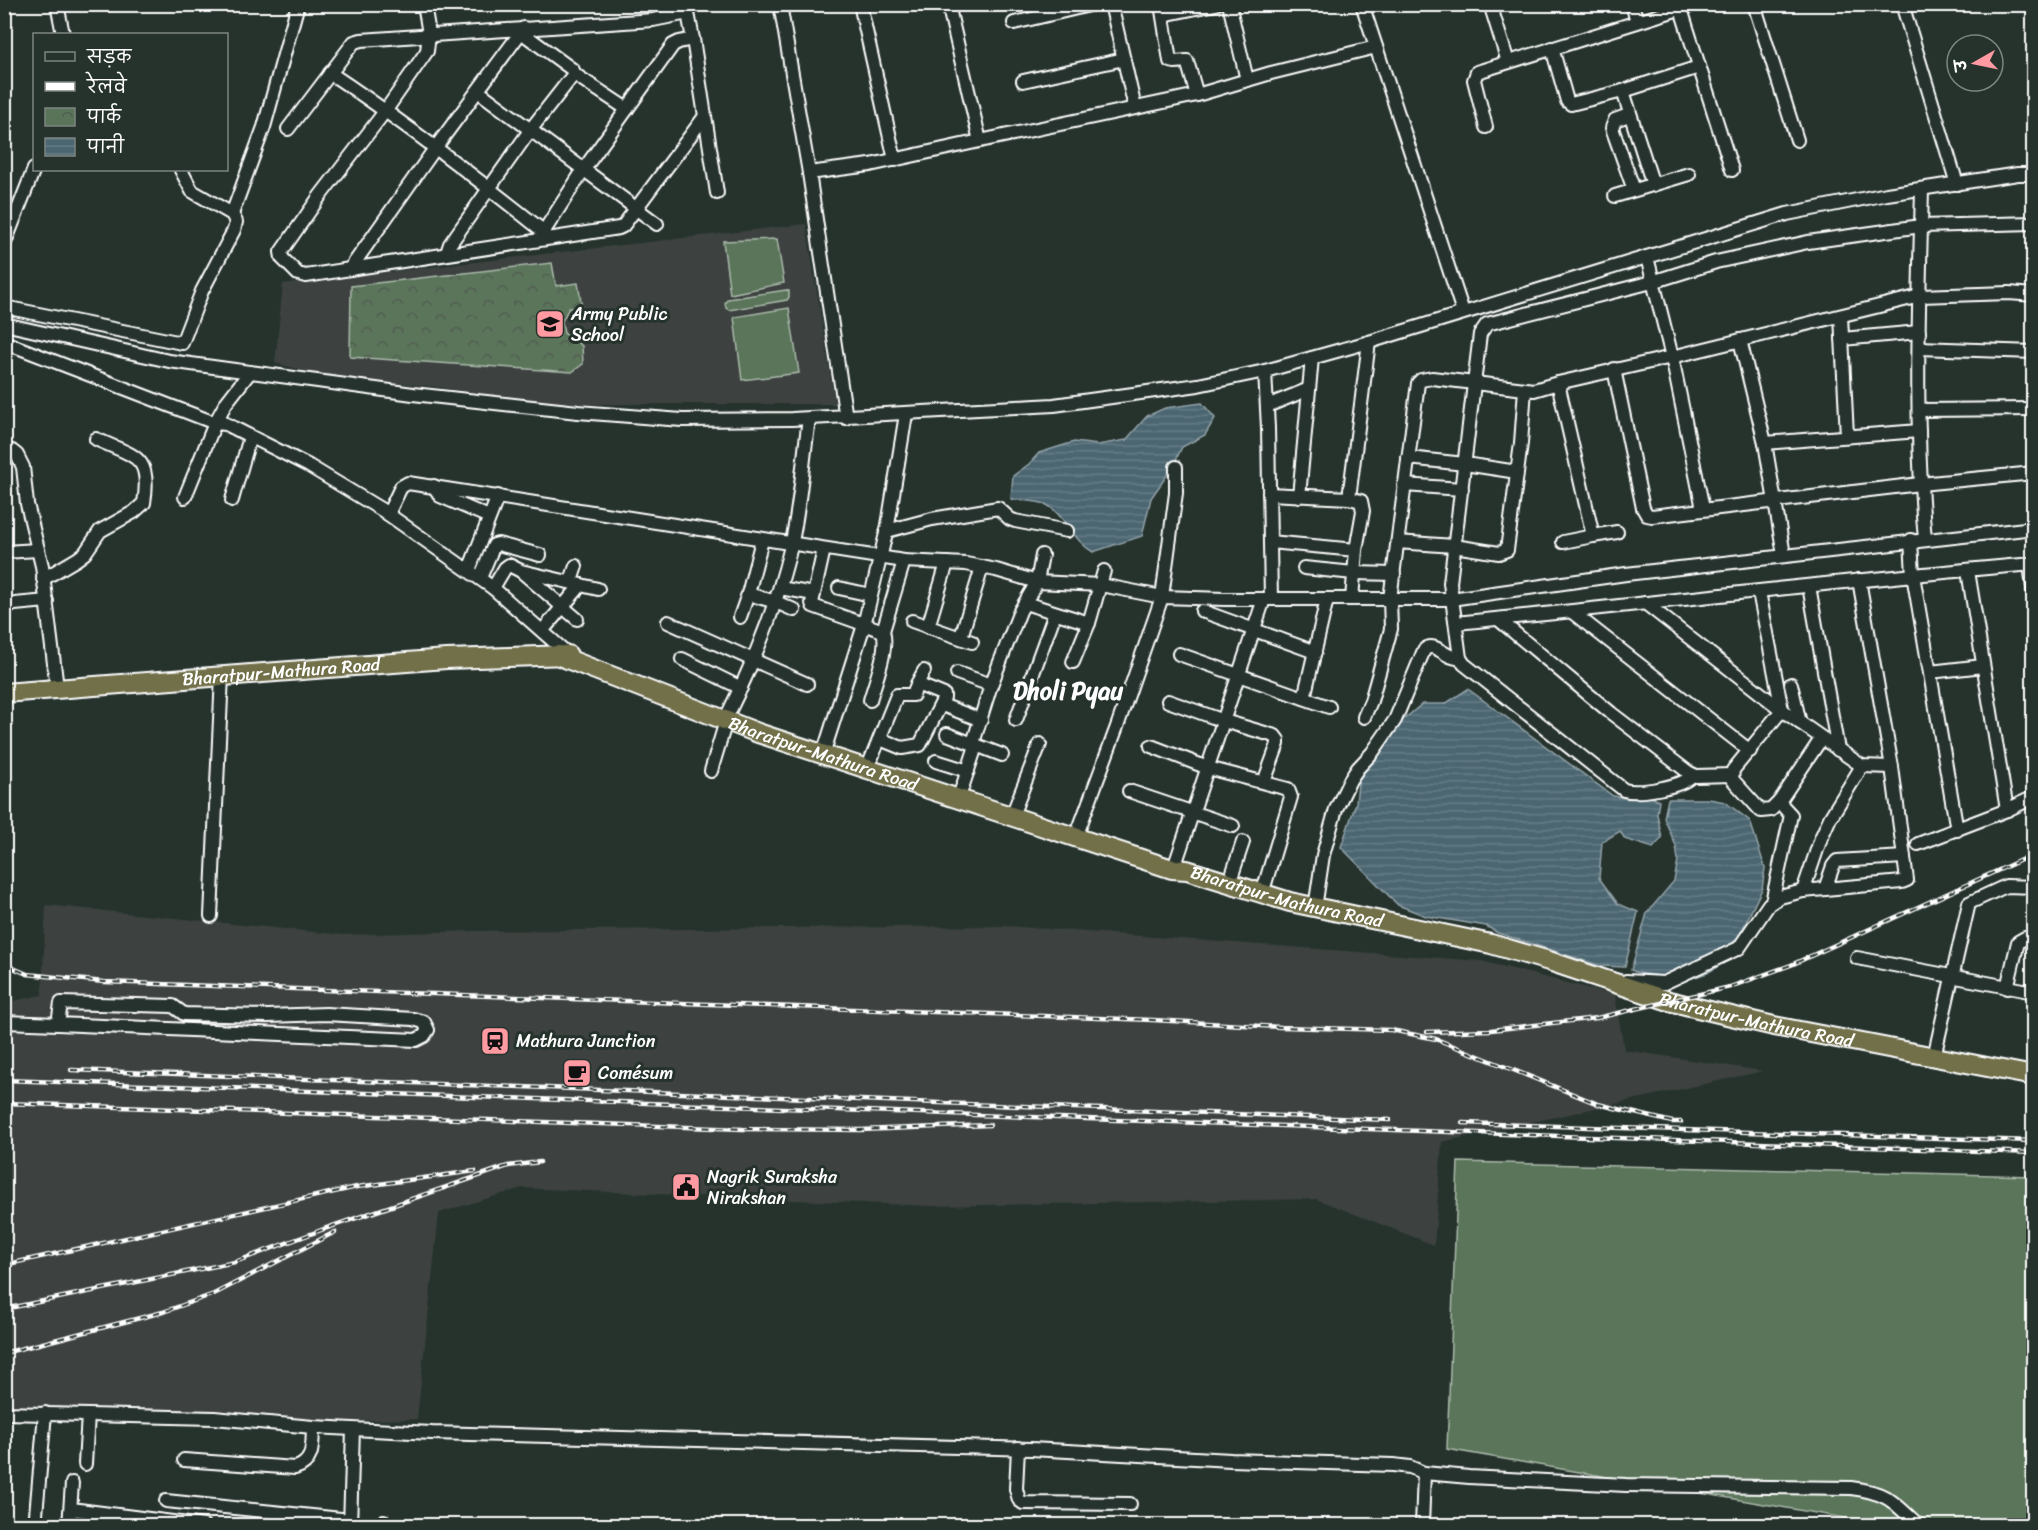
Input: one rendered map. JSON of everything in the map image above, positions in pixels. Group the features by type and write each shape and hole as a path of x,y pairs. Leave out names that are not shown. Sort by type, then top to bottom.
{"highway":[{"name":"Bharatpur-Mathura Road","path":"4,693 446,659 563,655 760,729 1172,869 1181,866"},
{"name":"Bharatpur-Mathura Road","path":"760,729 870,762 890,772 1015,808 1262,894 1315,908 1491,944 1668,1001 1710,1011 1774,1026 2034,1076"}],"street":[{"path":"57,4 63,33"},
{"path":"232,214 264,127 298,4"},
{"path":"424,4 429,34 427,51 281,252 282,258 298,274 306,276 447,254 540,236 619,228 623,226 705,116"},
{"path":"780,4 809,173 846,417"},
{"path":"860,4 895,160"},
{"path":"948,4 980,141"},
{"path":"1014,23 1094,4"},
{"path":"1111,4 1135,108"},
{"path":"1197,95 1187,61 1170,61 1162,10 1216,4"},
{"path":"1229,4 1247,80"},
{"path":"1362,4 1462,312"},
{"path":"1490,4 1508,62"},
{"path":"1632,4 1637,21"},
{"path":"1485,127 1474,76 1477,72 1695,4"},
{"path":"1754,4 1797,140"},
{"path":"1902,4 1957,184"},
{"path":"288,129 354,42 429,34 523,30 653,20 667,11 687,9 717,194"},
{"path":"1681,9 1732,170"},
{"path":"523,30 573,70 574,74 627,110"},
{"path":"350,269 436,147 523,30"},
{"path":"540,236 584,169 673,45 693,39"},
{"path":"809,173 895,160 1197,95 1376,46"},
{"path":"1552,48 1569,103 1578,103 1623,91 1700,67"},
{"path":"1023,81 1124,59"},
{"path":"330,73 436,147 490,189 540,236"},
{"path":"447,254 450,244 531,129 574,74"},
{"path":"478,91 657,224"},
{"path":"1623,91 1653,185"},
{"path":"1629,115 1615,120 1612,128 1634,190"},
{"path":"4,245 33,171"},
{"path":"4,307 182,343 202,291 234,231 236,218 192,191 182,171"},
{"path":"1615,196 1689,174"},
{"path":"4,324 169,361 413,394 578,412 682,420 809,419 1054,405 1198,385 1265,371 1369,342 1787,214 1887,194 2018,174 2034,174"},
{"path":"1922,190 1918,410 1920,484 1925,539"},
{"path":"1484,326 1759,251 1921,226 2034,223"},
{"path":"1647,257 1672,357 1703,509"},
{"path":"1364,717 1371,701 1391,628 1390,599 1418,383 1421,380 1432,378 1534,390 1920,296 2009,293 2034,295"},
{"path":"1480,307 1484,326 1480,334 1473,384 1450,584 1460,658 1473,671 1624,790 1632,792 1666,787 1688,780 1692,775"},
{"path":"1841,316 1847,436"},
{"path":"1842,339 1919,332"},
{"path":"1740,340 1765,443 1784,555"},
{"path":"4,342 221,423 309,466 388,514 480,578 543,630 563,655"},
{"path":"1349,498 1369,342"},
{"path":"1919,348 2034,352"},
{"path":"1299,496 1312,358"},
{"path":"1614,369 1645,512 1652,516 1920,484 2034,473"},
{"path":"1181,866 1194,812 1208,768 1254,631 1268,599 1269,494 1265,371"},
{"path":"185,497 221,423 226,403 256,372"},
{"path":"1558,383 1593,536"},
{"path":"1267,406 1309,389"},
{"path":"1397,542 1454,546 1499,553 1507,550 1521,443 1525,389"},
{"path":"1918,410 2034,409"},
{"path":"825,748 864,625 887,531 906,414"},
{"path":"711,771 727,717 753,660 780,588 792,544 809,419"},
{"path":"1765,443 1919,431"},
{"path":"232,500 250,437"},
{"path":"44,579 77,560 85,553 100,531 134,512 144,503 146,477 142,463 135,457 96,438"},
{"path":"4,449 12,451 21,460 27,504 44,579 57,688"},
{"path":"1408,458 1517,472"},
{"path":"1078,829 1119,724 1162,597 1176,493 1176,467"},
{"path":"388,514 401,487 405,484 434,486 904,561 947,562 982,567 1037,582 1101,585 1162,597 1268,599 1451,599 1626,574 1911,540 2034,528"},
{"path":"1404,485 1462,489"},
{"path":"434,486 438,495 489,517"},
{"path":"1269,494 1349,498 1361,501 1363,505 1352,599"},
{"path":"469,570 498,496"},
{"path":"887,531 932,519 998,508 1010,519 1067,531"},
{"path":"1563,542 1617,532"},
{"path":"740,617 762,540"},
{"path":"1911,540 1913,575 1957,830"},
{"path":"1269,543 1356,550"},
{"path":"480,578 494,545 498,544 540,555"},
{"path":"824,549 812,603 815,608 883,631"},
{"path":"4,552 38,550"},
{"path":"961,791 975,749 974,740 992,685 1024,603 1037,582 1042,555"},
{"path":"870,700 885,644 883,631 904,561"},
{"path":"928,627 947,562"},
{"path":"1456,623 2032,564 2034,596"},
{"path":"493,588 507,566 512,565 577,620"},
{"path":"543,630 564,607 576,583 576,566"},
{"path":"912,621 967,639 982,567"},
{"path":"1304,568 1394,574"},
{"path":"521,571 598,588"},
{"path":"1073,662 1089,623 1104,571"},
{"path":"1968,571 2007,810"},
{"path":"1772,902 1803,891 1905,882 1907,878 1892,767 1859,580"},
{"path":"1809,586 1838,750"},
{"path":"780,588 814,594"},
{"path":"839,588 871,595"},
{"path":"1498,619 1692,775 1731,775 1782,710 1759,592"},
{"path":"748,594 794,610"},
{"path":"1304,698 1328,599"},
{"path":"4,605 46,601"},
{"path":"1024,603 1089,623"},
{"path":"1646,603 1821,739 1862,766 1892,767"},
{"path":"1202,611 1315,652"},
{"path":"1016,720 1055,612"},
{"path":"1572,612 1750,751"},
{"path":"668,622 807,684"},
{"path":"1315,908 1323,855 1336,809 1350,780 1395,720 1424,650 1433,646 1451,658 1460,658"},
{"path":"1179,654 1329,707"},
{"path":"682,659 741,688"},
{"path":"1930,672 1983,666"},
{"path":"870,762 897,695 901,693 913,695 924,671"},
{"path":"957,673 992,685"},
{"path":"211,916 222,675"},
{"path":"880,739 902,748 920,745 942,705 944,695 917,684"},
{"path":"1791,684 1800,723"},
{"path":"1168,701 1277,738 1278,744 1264,782"},
{"path":"942,705 981,720"},
{"path":"947,734 1002,755"},
{"path":"1731,775 1734,782 1761,811 1771,810 1779,802 1821,739"},
{"path":"1015,808 1040,744"},
{"path":"1151,746 1208,768 1288,789 1291,797 1262,894"},
{"path":"936,761 968,771"},
{"path":"1803,891 1830,818 1862,766"},
{"path":"1129,791 1233,826"},
{"path":"1918,844 2007,810 2034,797"},
{"path":"1606,980 1664,983 1739,948 1772,902 1791,815 1779,802"},
{"path":"1229,884 1243,842"},
{"path":"1825,889 1833,866 1838,861 1904,857"},
{"path":"1934,1058 1969,903 2006,886 2034,887"},
{"path":"2007,988 2018,942 2025,938 2034,939"},
{"path":"1857,958 2034,992"},
{"path":"4,1022 416,1040 424,1036 428,1030 424,1022 413,1019 326,1014 268,1016 184,1014 173,1006 61,1003 58,1024"},
{"path":"4,1413 214,1418 313,1427 451,1433 1018,1448 1410,1467 1424,1473 1626,1485 1851,1488 1884,1495 1919,1526"},
{"path":"35,1526 45,1413"},
{"path":"86,1464 88,1415"},
{"path":"184,1460 296,1468 305,1464 310,1455 313,1427"},
{"path":"166,1501 350,1523 353,1429"},
{"path":"1018,1448 1016,1489 1019,1500 1023,1503 1130,1504"},
{"path":"1422,1526 1424,1473"},
{"path":"69,1526 72,1483"},
{"path":"71,1509 204,1526"}],"shaded area":[{"name":"Army Public School","path":"806,224 835,404 556,404 429,386 328,377 275,363 283,284"},
{"path":"46,905 343,935 472,931 1005,926 1481,961 1615,995 1624,1050 1763,1071 1442,1142 1434,1245 1316,1199 932,1206 522,1188 439,1213 417,1419 308,1422 5,1404 4,1003 42,995"}],"green space":[{"path":"777,239 784,283 730,294 723,241"},
{"path":"552,263 556,286 578,283 582,308 569,308 562,321 564,333 582,346 583,364 572,372 350,357 351,286"},
{"path":"789,291 787,300 729,310 726,308 725,303 728,299"},
{"path":"789,308 799,373 742,380 734,317"},
{"path":"1458,1162 2033,1176 2033,1525 1885,1525 1447,1449"}],"water":[{"path":"1202,403 1215,418 1205,435 1182,447 1172,468 1151,498 1142,536 1093,552 1080,541 1052,508 1033,501 1011,499 1013,476 1039,453 1074,442 1098,445 1126,440 1147,416 1165,408"},
{"path":"1468,689 1613,796 1627,798 1644,794 1659,800 1657,814 1662,838 1653,848 1625,839 1620,831 1602,842 1599,878 1618,904 1638,912 1625,967 1601,966 1498,933 1486,926 1426,916 1398,905 1341,847 1356,803 1359,775 1380,754 1396,726 1422,704 1445,704"},
{"path":"1668,799 1709,799 1725,802 1750,821 1765,868 1762,889 1727,961 1707,973 1686,980 1631,970 1647,913 1674,881 1678,860 1676,846 1664,818"}],"railway":[{"path":"1427,1032 1491,1030 1597,1018 1730,987 1791,965 2034,854"},
{"path":"4,964 27,974 104,982 1391,1030 1436,1039 1598,1104 1672,1122 1681,1122"},
{"path":"71,1070 1390,1120"},
{"path":"4,1080 2034,1153"},
{"path":"4,1103 743,1129 860,1130 990,1125"},
{"path":"1462,1123 2034,1141"},
{"path":"4,1309 235,1262 508,1166 540,1162"},
{"path":"4,1265 357,1187 475,1171"},
{"path":"4,1353 163,1312 214,1294 335,1232"}],"place":[{"name":"Army Public School","path":"550,324"},
{"name":"Mathura Junction","path":"495,1041"},
{"name":"Comésum","path":"577,1073"},
{"name":"Nagrik Suraksha Nirakshan","path":"686,1187"}],"district":[{"name":"Dholi Pyau","path":"1068,691"}]}
